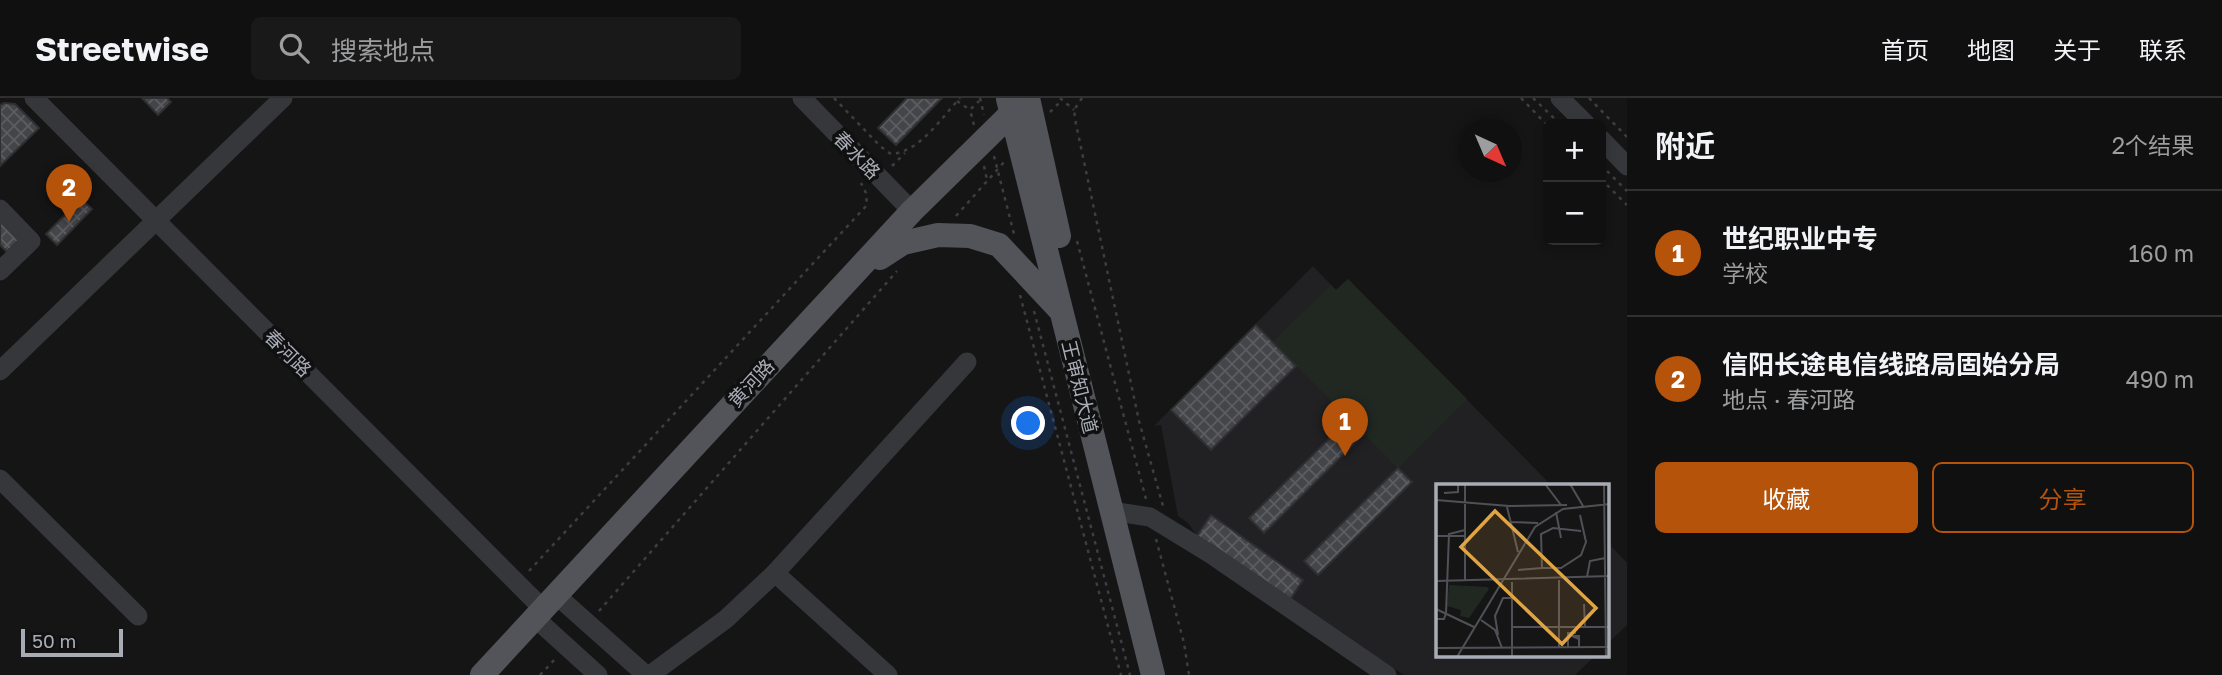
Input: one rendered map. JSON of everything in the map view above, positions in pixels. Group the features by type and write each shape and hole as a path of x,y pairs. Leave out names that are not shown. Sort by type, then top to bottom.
{"main road":[{"name":"黄河路","path":"482,675 912,211 1019,102"},
{"name":"王审知大道","path":"1019,102 1061,311 1118,512 1153,675"},
{"path":"1027,137 1118,512 1166,675"},
{"path":"850,278 903,243 937,235 970,236 999,246 1061,311"}],"street":[{"name":"春河路","path":"34,98 517,583 544,606"},
{"path":"0,371 283,98"},
{"name":"春水路","path":"802,98 912,211"},
{"path":"1560,98 1581,119"},
{"path":"1606,144 1627,166"},
{"path":"0,209 31,241 0,271"},
{"path":"544,606 588,624 648,675 726,619 775,573 967,362"},
{"path":"0,479 138,617"},
{"path":"1118,512 1156,520 1212,555 1387,675"},
{"path":"775,573 888,675"},
{"path":"544,606 567,647 598,675"}],"path":[{"path":"834,98 891,154 905,153 918,143 958,99 970,110"},
{"path":"980,98 1014,233"},
{"path":"1074,110 1082,98"},
{"path":"1521,98 1543,121"},
{"path":"1533,98 1555,119"},
{"path":"1589,98 1627,137"},
{"path":"954,236 951,222 1060,99 1074,110 1139,421 1165,511 1156,520"},
{"path":"1606,170 1627,191"},
{"path":"517,583 867,205 866,193 859,179"},
{"path":"1604,182 1627,205"},
{"path":"1076,238 1156,520 1189,675"},
{"path":"588,624 902,265"},
{"path":"1020,295 1121,675"},
{"path":"1034,310 1130,675"},
{"path":"540,675 567,647"}],"shaded area":[{"path":"1313,266 1336,290 1348,279 1550,484 1436,484 1436,658 1593,658 1575,675 1404,675 1289,601 1197,536 1188,523 1178,516 1161,425 1154,426"},
{"path":"1348,279 1467,399 1398,468 1273,342 1331,285 1336,290"},
{"path":"1610,545 1627,563 1627,625 1610,641"}],"building":[{"path":"142,98 167,98 171,102 158,115"},
{"path":"907,98 942,98 896,145 878,128"},
{"path":"15,104 39,128 0,166 0,105"},
{"path":"81,199 92,209 57,245 46,234"},
{"path":"0,217 21,238 7,252 0,245"},
{"path":"1256,325 1296,366 1211,450 1171,410"},
{"path":"1349,419 1364,434 1264,533 1249,518"},
{"path":"1398,468 1412,482 1318,575 1304,561"},
{"path":"1211,515 1303,580 1289,601 1197,536"}],"place":[{"name":"信阳长途电信线路局固始分局","path":"69,222"},
{"name":"世纪职业中专","path":"1345,456"}]}
